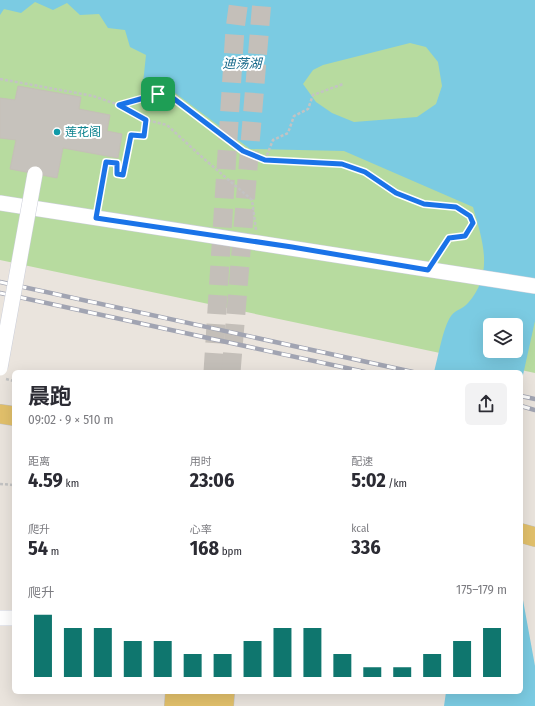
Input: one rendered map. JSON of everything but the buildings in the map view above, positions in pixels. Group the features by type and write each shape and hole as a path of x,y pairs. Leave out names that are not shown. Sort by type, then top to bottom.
{"main road":[{"path":"0,414 12,416"},
{"path":"0,426 12,428"},
{"path":"523,524 535,527"},
{"path":"523,533 535,536"},
{"path":"174,706 175,694"},
{"path":"191,706 192,694"},
{"path":"206,706 207,694"},
{"path":"224,706 225,694"}],"street":[{"path":"0,368 35,174"},
{"path":"0,203 535,286"},
{"path":"0,618 12,618"}],"path":[{"path":"0,79 93,96 119,105 146,120 167,125 202,158 252,200 258,242"},
{"path":"265,160 273,140 288,133 294,116 308,108 313,95 343,84"},
{"path":"119,105 158,94 173,98 243,151 265,160 342,164 365,172 396,193 424,204 456,207 470,216 473,223 465,236 449,238 436,271"},
{"path":"96,218 106,162 117,163 117,174 123,175 131,135 144,136 146,120"},
{"path":"0,484 12,485"}],"green space":[{"path":"0,0 535,0 535,373 0,260"}],"water":[{"name":"迪荡湖","path":"0,0 535,0 535,321 523,375 523,370 434,370 448,321 453,314 468,303 476,292 484,269 483,245 473,207 344,151 250,149 175,93 160,88 142,93 146,55 130,47 125,30 108,28 99,14 80,15 67,3 53,10 35,2 21,13 4,9 0,15","holes":["410,43 426,47 438,62 442,86 436,104 417,117 354,122 332,113 316,102 303,84 313,70 323,65"]},
{"path":"523,600 535,666 535,706 444,706 446,694 523,694"}],"tunnel":[{"path":"213,370 235,29 239,0"},
{"path":"231,370 262,0"}],"railway":[{"path":"0,282 404,370"},
{"path":"0,293 356,370"},
{"path":"523,396 535,399"},
{"path":"523,407 535,410"}],"place":[{"name":"莲花阁","path":"57,132"}],"route":[{"path":"158,94 173,98 202,122 216,130 243,151 265,160 342,164 365,172 396,193 424,204 456,207 470,216 473,223 465,236 449,238 428,270 292,247 96,218 106,162 117,163 117,174 123,175 131,135 144,136 146,120 119,105 158,94"}]}
